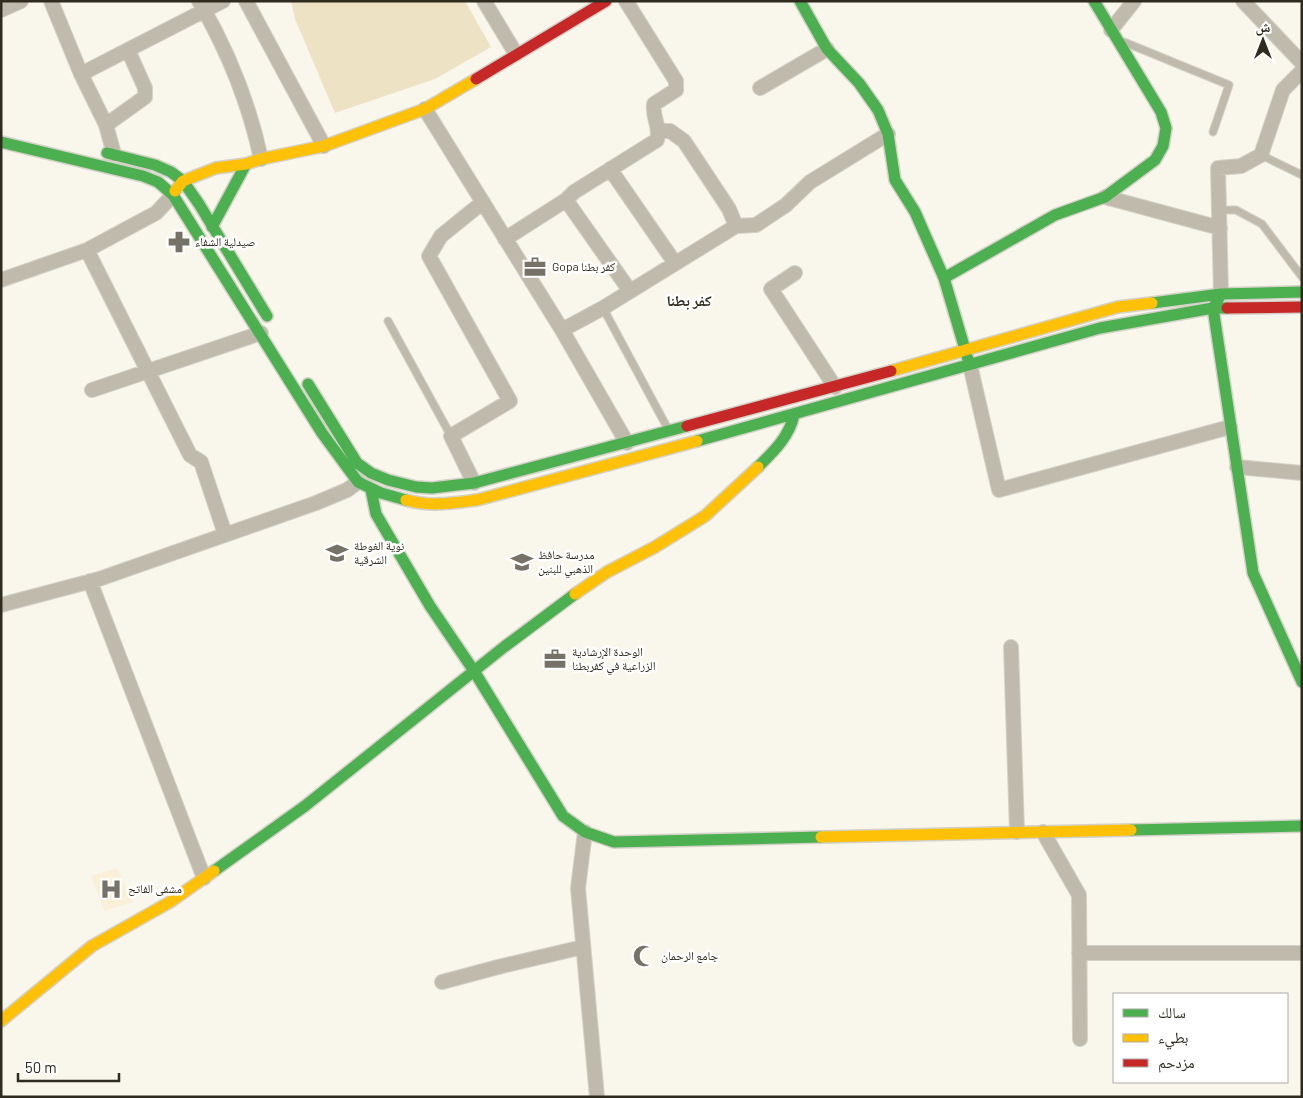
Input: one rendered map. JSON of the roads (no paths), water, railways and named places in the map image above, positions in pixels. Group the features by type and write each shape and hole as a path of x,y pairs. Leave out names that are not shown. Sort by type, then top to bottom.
{"street":[{"path":"1,10 21,1"},
{"path":"51,1 81,74 106,125 114,154"},
{"path":"81,74 128,50 202,6 223,1"},
{"path":"246,1 324,146"},
{"path":"484,1 516,54"},
{"path":"1,280 87,250 156,213 183,181 216,168 246,164 260,159 324,146 425,109 606,1"},
{"path":"505,239 566,200 574,192 657,140 660,131 653,114 654,104 676,90 676,82 626,1"},
{"path":"800,1 827,49 860,83 878,110 888,134 895,180 915,212 944,278 970,365 999,490 1230,427"},
{"path":"944,278 1055,215 1105,197 1155,160 1163,146 1166,128 1161,112 1094,1"},
{"path":"1114,34 1134,1"},
{"path":"1243,1 1302,63"},
{"path":"202,6 238,78 254,124 260,159"},
{"path":"760,88 827,49"},
{"path":"106,125 145,97 145,88 128,50"},
{"path":"1302,71 1283,90 1261,155 1241,166 1218,168 1220,294 1213,308 1253,573 1302,682"},
{"path":"425,109 562,330 627,442"},
{"path":"660,131 670,131 684,141 729,210 736,226"},
{"path":"562,330 603,308 736,226 756,225 786,204 810,182 888,134"},
{"path":"1,142 135,174 158,182 172,195 261,333 322,433 358,482 371,490 419,504 443,504 477,500 794,415 1100,328 1213,308 1302,307"},
{"path":"95,150 155,165 171,172 183,181 270,322"},
{"path":"212,227 246,164"},
{"path":"610,169 675,263"},
{"path":"1105,197 1220,228"},
{"path":"566,200 630,291"},
{"path":"474,483 452,436 510,401 429,256 442,236 482,202"},
{"path":"87,250 190,455 201,462 225,534"},
{"path":"795,273 772,289 835,387"},
{"path":"301,371 357,463 371,473 388,480 416,487 432,488 474,483 835,387 1118,307 1220,294 1302,292"},
{"path":"92,390 261,333"},
{"path":"1,1021 92,946 170,902 305,806 554,609 608,572 655,547 705,516 739,486 779,446 791,428 794,415"},
{"path":"1236,467 1302,474"},
{"path":"1,605 90,581 316,503 347,490 358,482"},
{"path":"371,490 376,514 430,606 474,671 563,816 585,832 614,842 1302,826"},
{"path":"90,581 204,878"},
{"path":"1011,647 1017,832"},
{"path":"585,832 578,888 598,1097"},
{"path":"1043,832 1079,895 1080,1039"},
{"path":"442,982 583,947"},
{"path":"1079,953 1302,953"}],"lane":[{"path":"1114,34 1229,85 1213,132"},
{"path":"1261,155 1302,175"},
{"path":"1219,210 1236,210 1262,224 1302,277"},
{"path":"603,308 670,431"},
{"path":"388,321 452,436"}],"place":[{"name":"صيدلية الشفاء","path":"179,242"},
{"name":"Gopa كفر بطنا","path":"535,267"},
{"name":"نوية الغوطة الشرقية","path":"337,553"},
{"name":"مدرسة حافظ الذهبي للبنين","path":"522,562"},
{"name":"الوحدة الإرشادية الزراعية في كفربطنا","path":"555,659"},
{"name":"مشفى الفاتح","path":"111,889"},
{"name":"جامع الرحمان","path":"644,956"}],"district":[{"name":"كفر بطنا","path":"689,301"}]}
